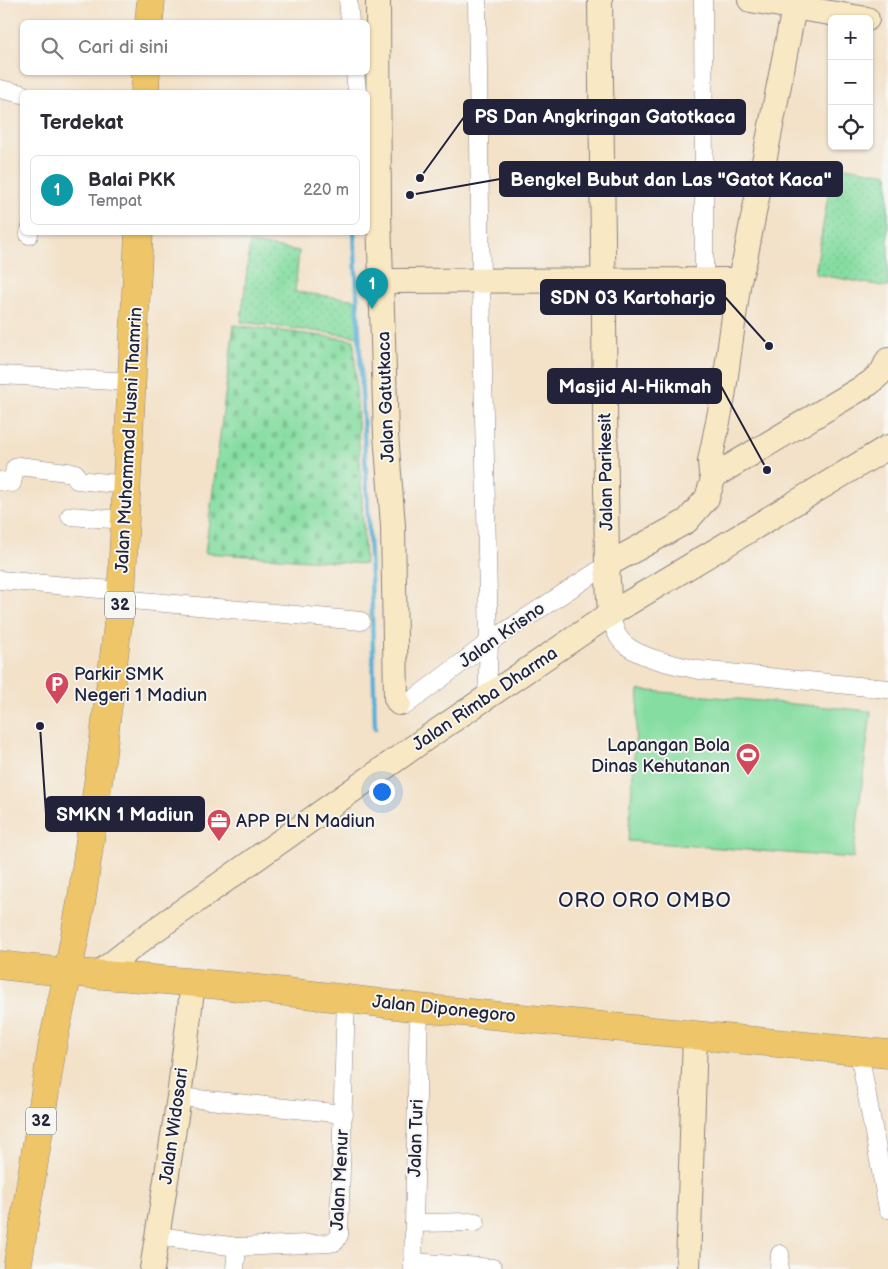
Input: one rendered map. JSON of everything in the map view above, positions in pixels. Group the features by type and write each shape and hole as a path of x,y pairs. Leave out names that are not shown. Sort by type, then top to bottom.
{"main road":[{"path":"149,20 151,0"},
{"path":"145,90 146,75"},
{"name":"Jalan Muhammad Husni Thamrin","path":"68,973 82,897 102,754 121,595 139,235"},
{"name":"Jalan Diponegoro","path":"0,965 68,973 346,998 419,1008 888,1054"},
{"name":"32","path":"17,1269 53,1042 68,973"}],"street":[{"path":"348,0 350,20"},
{"name":"Jalan Gatutkaca","path":"378,0 373,107 382,281 386,434 392,526 396,698 399,703"},
{"path":"478,0 481,280 489,642 487,698"},
{"name":"Jalan Parikesit","path":"600,0 607,565 610,614"},
{"path":"703,0 704,280"},
{"path":"750,0 841,15"},
{"path":"714,476 711,472 710,460 723,396 739,280 760,184 794,8"},
{"path":"873,20 888,22"},
{"path":"355,75 357,90"},
{"path":"0,88 20,93"},
{"path":"704,174 760,184"},
{"path":"382,281 739,280"},
{"path":"607,565 687,521 707,498 714,476 870,382 882,372 888,360"},
{"path":"0,375 133,382"},
{"name":"Jalan Rimba Dharma","path":"98,975 148,935 425,739 610,614 888,447"},
{"path":"0,481 12,483 15,468 20,466 75,473 77,480 127,485"},
{"path":"70,516 125,520"},
{"name":"Jalan Krisno","path":"399,703 406,705 489,642 607,565"},
{"path":"0,580 361,621"},
{"path":"610,614 618,637 627,646 670,664 699,670 888,689"},
{"name":"Jalan Widosari","path":"152,1269 179,1096 193,983"},
{"name":"Jalan Menur","path":"158,1236 237,1247 330,1243 337,1239 339,1236 344,1114 346,998"},
{"name":"Jalan Turi","path":"413,1265 419,1008"},
{"path":"688,1269 695,1034"},
{"path":"859,1052 888,1209"},
{"path":"179,1096 344,1114"},
{"path":"414,1223 476,1222"},
{"path":"235,1269 237,1247"},
{"path":"413,1265 493,1268"}],"green space":[{"path":"833,165 888,174 888,287 815,274"},
{"path":"250,243 299,251 295,292 358,300 360,337 241,322"},
{"path":"234,325 354,340 365,564 205,553"},
{"name":"Lapangan Bola Dinas Kehutanan","path":"639,690 871,711 853,858 628,841"}],"waterway":[{"path":"354,235 371,575 375,729"}],"place":[{"name":"PS Dan Angkringan Gatotkaca","path":"420,178"},
{"name":"Bengkel Bubut dan Las \"Gatot Kaca\"","path":"410,195"},
{"name":"Balai PKK","path":"372,309"},
{"name":"SDN 03 Kartoharjo","path":"769,346"},
{"name":"Masjid Al-Hikmah","path":"767,470"},
{"name":"Parkir SMK Negeri 1 Madiun","path":"57,705"},
{"name":"SMKN 1 Madiun","path":"40,726"},
{"name":"Lapangan Bola Dinas Kehutanan","path":"748,776"},
{"name":"APP PLN Madiun","path":"219,842"}],"district":[{"name":"ORO ORO OMBO","path":"645,901"}]}
